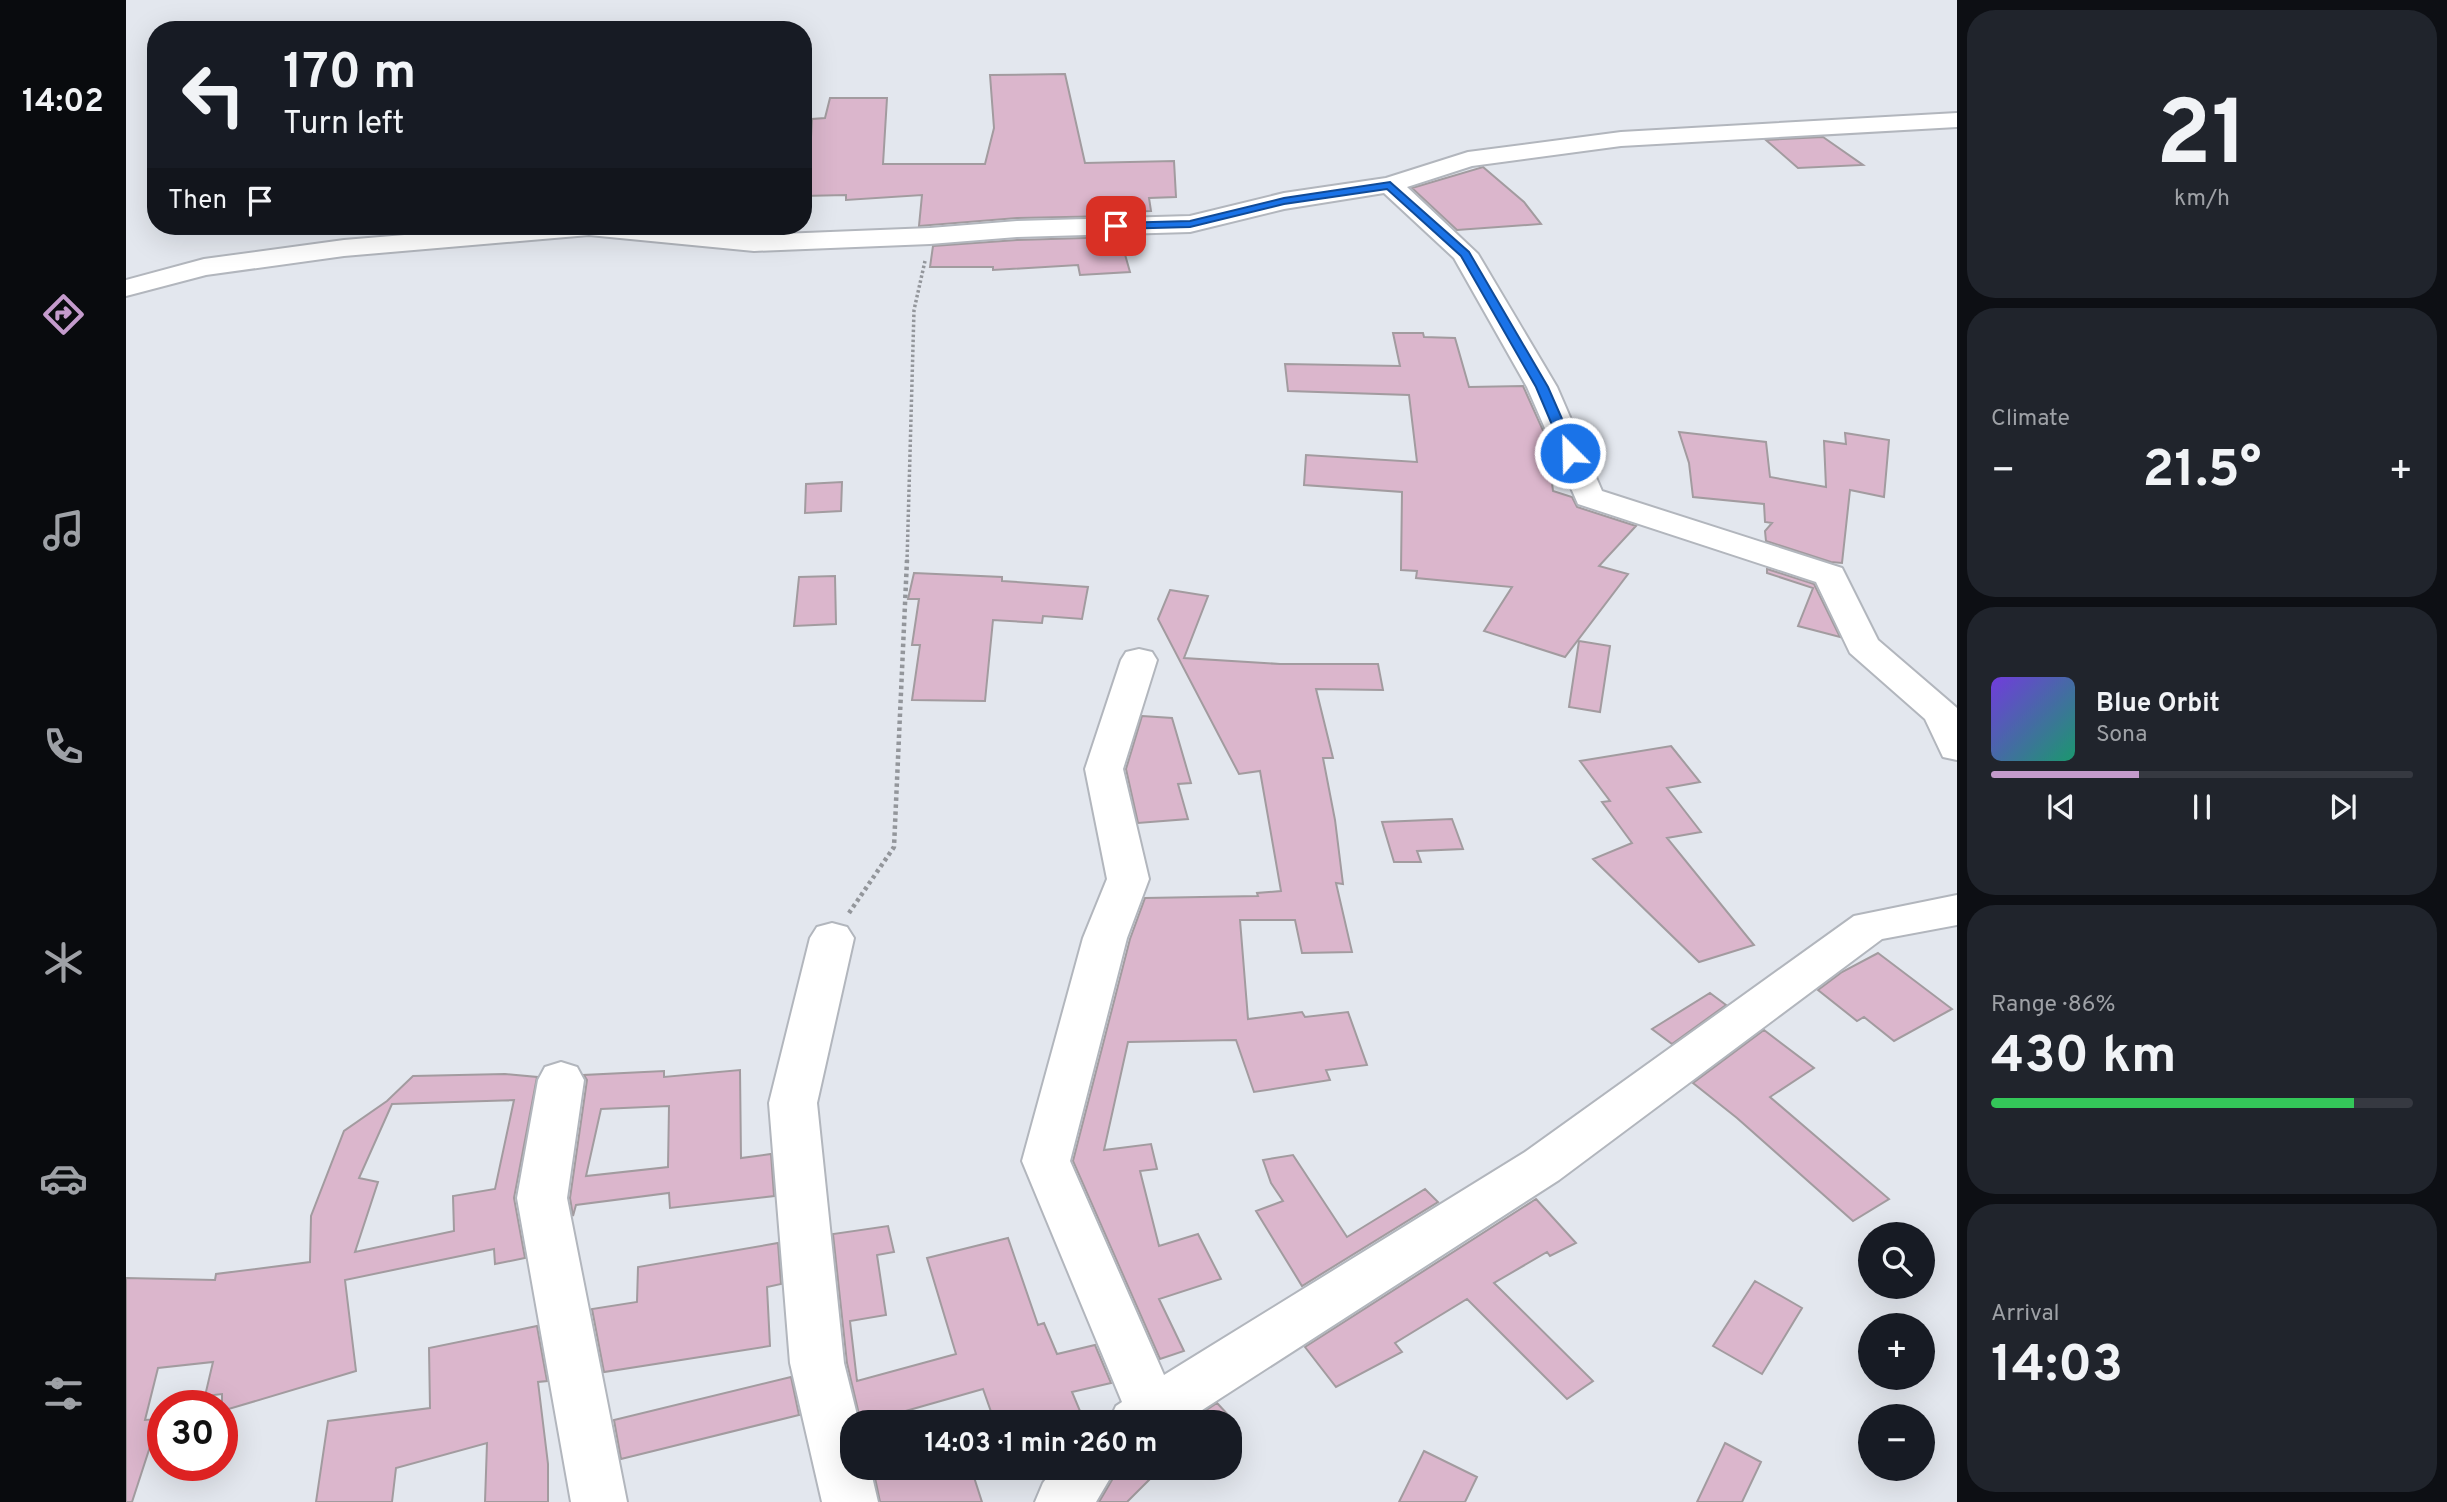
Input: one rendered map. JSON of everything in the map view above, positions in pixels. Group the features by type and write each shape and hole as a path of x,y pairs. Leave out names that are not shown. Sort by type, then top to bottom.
{"street":[{"path":"672,235 754,243 930,236 1017,229 1190,224 1284,201 1390,185 1468,159 1621,139 1957,120"},
{"path":"1390,185 1465,254 1542,387 1589,497 1830,575 1863,645 1942,714 1957,748"},
{"path":"126,288 204,267 344,248 496,235"},
{"path":"1139,660 1104,769 1128,879 1105,938 1046,1161 1141,1410"},
{"path":"1155,1410 1542,1166 1869,927 1957,910"},
{"path":"832,938 793,1103 817,1363 850,1502"},
{"path":"561,1080 542,1198 599,1502"},
{"path":"1063,1502 1079,1480"}],"path":[{"path":"832,938 894,847 911,466 914,310 930,236"}],"building":[{"path":"1065,74 1085,163 1174,161 1176,197 1149,198 1151,211 1113,212 1114,216 1017,218 919,226 922,195 846,200 846,195 812,196 812,119 825,118 830,98 887,98 883,164 985,164 994,128 990,75"},
{"path":"1823,137 1863,165 1798,168 1766,140"},
{"path":"1483,167 1524,202 1541,224 1457,230 1412,188"},
{"path":"1120,237 1130,272 1080,275 1078,265 993,270 993,267 930,267 933,246"},
{"path":"1393,333 1423,333 1424,337 1455,338 1469,387 1523,386 1550,446 1547,445 1553,491 1572,497 1577,507 1636,526 1599,566 1628,574 1565,657 1484,631 1512,587 1416,578 1417,571 1401,570 1402,492 1304,485 1306,455 1417,462 1409,395 1288,391 1285,364 1400,366"},
{"path":"1679,432 1766,442 1770,477 1826,487 1824,441 1846,444 1845,433 1889,440 1884,497 1850,490 1842,563 1831,562 1766,541 1765,531 1772,523 1765,522 1764,504 1693,497 1689,463"},
{"path":"842,482 841,511 805,513 806,484"},
{"path":"1767,569 1814,584 1840,637 1798,626 1813,588 1767,573"},
{"path":"914,573 1002,577 1002,581 1088,587 1082,619 1043,616 1042,623 993,620 985,701 912,700 920,645 912,645 919,599 908,599"},
{"path":"835,576 836,624 794,626 799,577"},
{"path":"1170,590 1208,596 1184,658 1280,664 1378,664 1383,690 1316,689 1333,758 1323,758 1335,820 1343,884 1336,883 1352,952 1302,953 1295,920 1240,920 1248,1019 1302,1012 1305,1017 1348,1012 1367,1065 1326,1070 1330,1080 1254,1092 1236,1040 1128,1042 1104,1150 1151,1144 1157,1169 1140,1171 1159,1246 1198,1234 1221,1279 1159,1299 1184,1351 1160,1359 1073,1161 1130,939 1145,898 1258,896 1257,893 1281,891 1260,771 1239,774 1158,619"},
{"path":"1579,641 1610,646 1600,712 1569,707"},
{"path":"1142,716 1172,718 1191,783 1178,784 1188,819 1138,823 1126,769"},
{"path":"1671,746 1700,782 1667,788 1701,832 1667,838 1754,945 1699,962 1593,859 1632,843 1602,802 1610,801 1580,761"},
{"path":"1452,819 1463,849 1417,851 1421,862 1394,862 1382,822"},
{"path":"1878,953 1952,1009 1894,1041 1864,1017 1857,1021 1818,990 1842,972"},
{"path":"1710,993 1726,1005 1672,1044 1652,1029"},
{"path":"1764,1030 1814,1068 1770,1097 1889,1199 1853,1221 1737,1118 1693,1083"},
{"path":"740,1070 741,1158 771,1154 774,1196 670,1208 669,1193 576,1205 573,1216 570,1198 587,1080 584,1075 664,1071 664,1077","holes":["669,1106 668,1167 586,1176 601,1109"]},
{"path":"505,1074 537,1077 514,1198 525,1258 495,1264 494,1249 345,1280 356,1371 238,1406 238,1390 206,1390 213,1362 158,1368 152,1390 147,1390 147,1456 132,1502 126,1502 126,1278 215,1280 216,1274 310,1262 311,1216 344,1131 387,1101 413,1076","holes":["514,1100 495,1189 453,1196 454,1231 355,1252 378,1182 359,1178 392,1104"]},
{"path":"1293,1155 1347,1237 1425,1189 1438,1202 1302,1286 1256,1211 1283,1201 1271,1183 1263,1160"},
{"path":"1536,1199 1576,1243 1550,1256 1547,1252 1494,1283 1593,1381 1567,1399 1467,1299 1395,1343 1402,1352 1336,1387 1305,1347"},
{"path":"888,1226 894,1252 877,1255 886,1315 850,1321 857,1381 956,1354 927,1258 1008,1238 1038,1325 1044,1323 1057,1354 1095,1345 1111,1383 1072,1392 1080,1410 990,1410 983,1389 909,1410 858,1410 847,1363 833,1234"},
{"path":"778,1243 781,1284 767,1287 770,1346 604,1372 592,1309 637,1302 638,1267"},
{"path":"1755,1281 1802,1308 1762,1374 1713,1346"},
{"path":"537,1326 547,1381 538,1382 548,1464 548,1502 485,1502 487,1443 396,1468 392,1502 316,1502 328,1421 430,1408 429,1348"},
{"path":"791,1377 799,1415 621,1459 614,1420"},
{"path":"1217,1403 1224,1410 1206,1410"},
{"path":"1725,1443 1761,1462 1742,1502 1697,1502"},
{"path":"1424,1451 1477,1477 1465,1502 1399,1502"},
{"path":"875,1480 975,1480 982,1502 880,1502"},
{"path":"1112,1480 1149,1480 1127,1502 1099,1502"}],"route":[{"path":"1116,226 1190,224 1284,201 1390,185 1465,254 1542,387 1570,453"}]}
